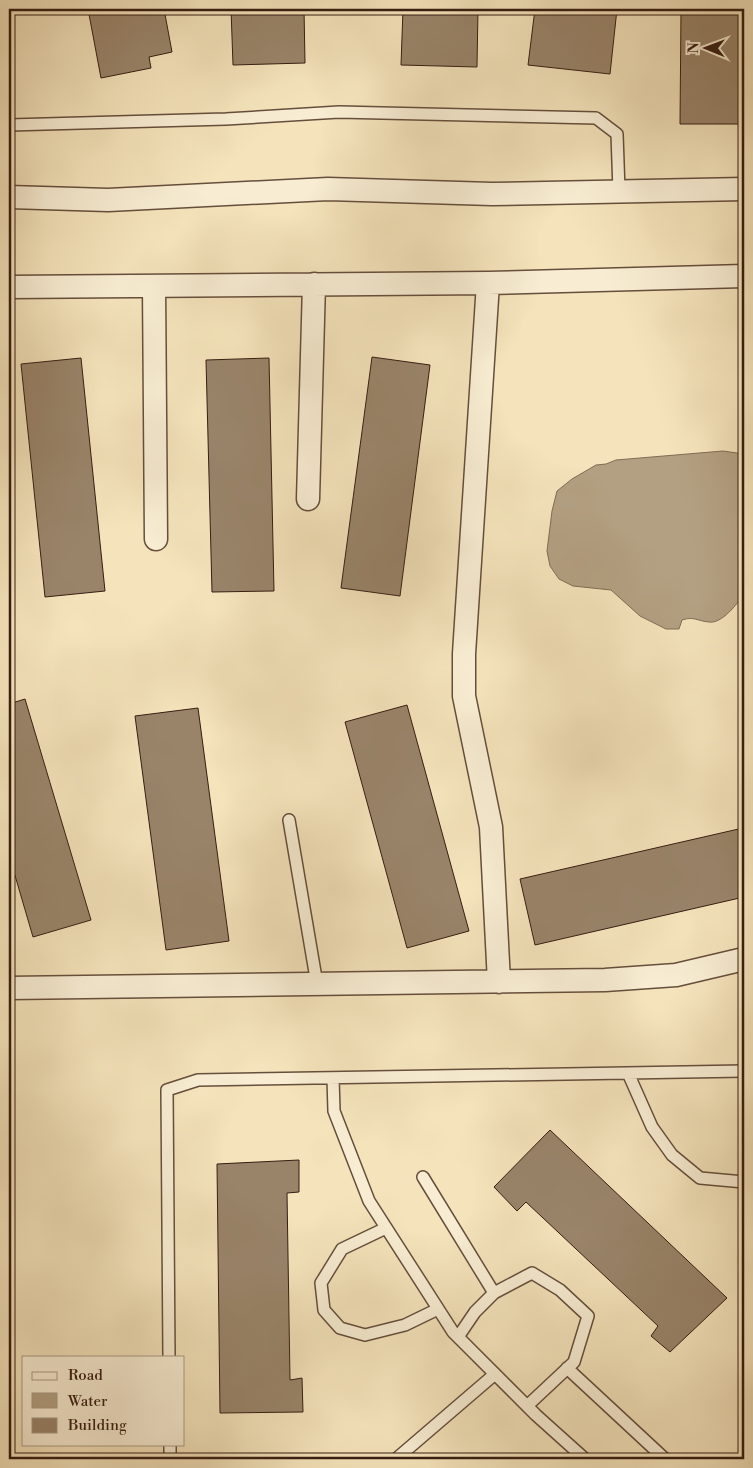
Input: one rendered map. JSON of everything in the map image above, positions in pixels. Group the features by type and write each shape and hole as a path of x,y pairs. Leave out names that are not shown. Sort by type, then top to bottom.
{"street":[{"path":"9,197 108,200 328,188 492,194 744,188"},
{"path":"9,287 488,282 744,276"},
{"path":"488,282 464,654 464,696 491,827 499,982"},
{"path":"308,500 314,284"},
{"path":"154,286 156,539"},
{"path":"9,988 605,980 676,975 744,959"}],"lane":[{"path":"9,125 226,119 339,112 596,118 617,134 618,192"},
{"path":"289,820 317,984"},
{"path":"169,1356 167,1090 198,1080 744,1070"},
{"path":"628,1073 652,1128 672,1155 700,1178 744,1182"},
{"path":"333,1078 334,1111 369,1201 453,1332 527,1406 585,1459"},
{"path":"423,1177 494,1293"},
{"path":"386,1228 342,1249 321,1283 324,1310 340,1328 366,1335 406,1325 438,1309"},
{"path":"458,1337 475,1312 494,1293 532,1272 560,1290 588,1316 574,1362 527,1406"},
{"path":"567,1368 666,1459"},
{"path":"396,1459 495,1374"},
{"path":"170,1446 170,1459"}],"water":[{"path":"723,451 744,454 744,594 724,617 714,622 686,619 682,620 679,629 666,629 640,616 611,590 573,586 559,579 550,566 547,551 552,511 557,491 572,479 596,465 616,460"}],"building":[{"path":"88,9 164,9 172,52 149,57 151,68 101,78"},
{"path":"231,9 304,9 305,63 233,65"},
{"path":"403,9 478,9 477,67 401,65"},
{"path":"535,9 617,9 610,74 528,65"},
{"path":"681,9 744,9 744,124 680,124"},
{"path":"372,357 430,365 400,596 341,588"},
{"path":"81,358 105,591 45,597 21,364"},
{"path":"269,358 274,591 212,592 206,360"},
{"path":"25,699 91,920 33,937 9,855 9,704"},
{"path":"407,705 469,931 407,948 345,722"},
{"path":"198,708 229,941 166,950 135,716"},
{"path":"743,828 744,897 535,945 520,879"},
{"path":"550,1130 727,1298 670,1352 651,1336 658,1326 526,1202 517,1211 494,1187"},
{"path":"299,1160 299,1192 287,1193 290,1380 302,1378 303,1412 220,1413 217,1164"}]}
